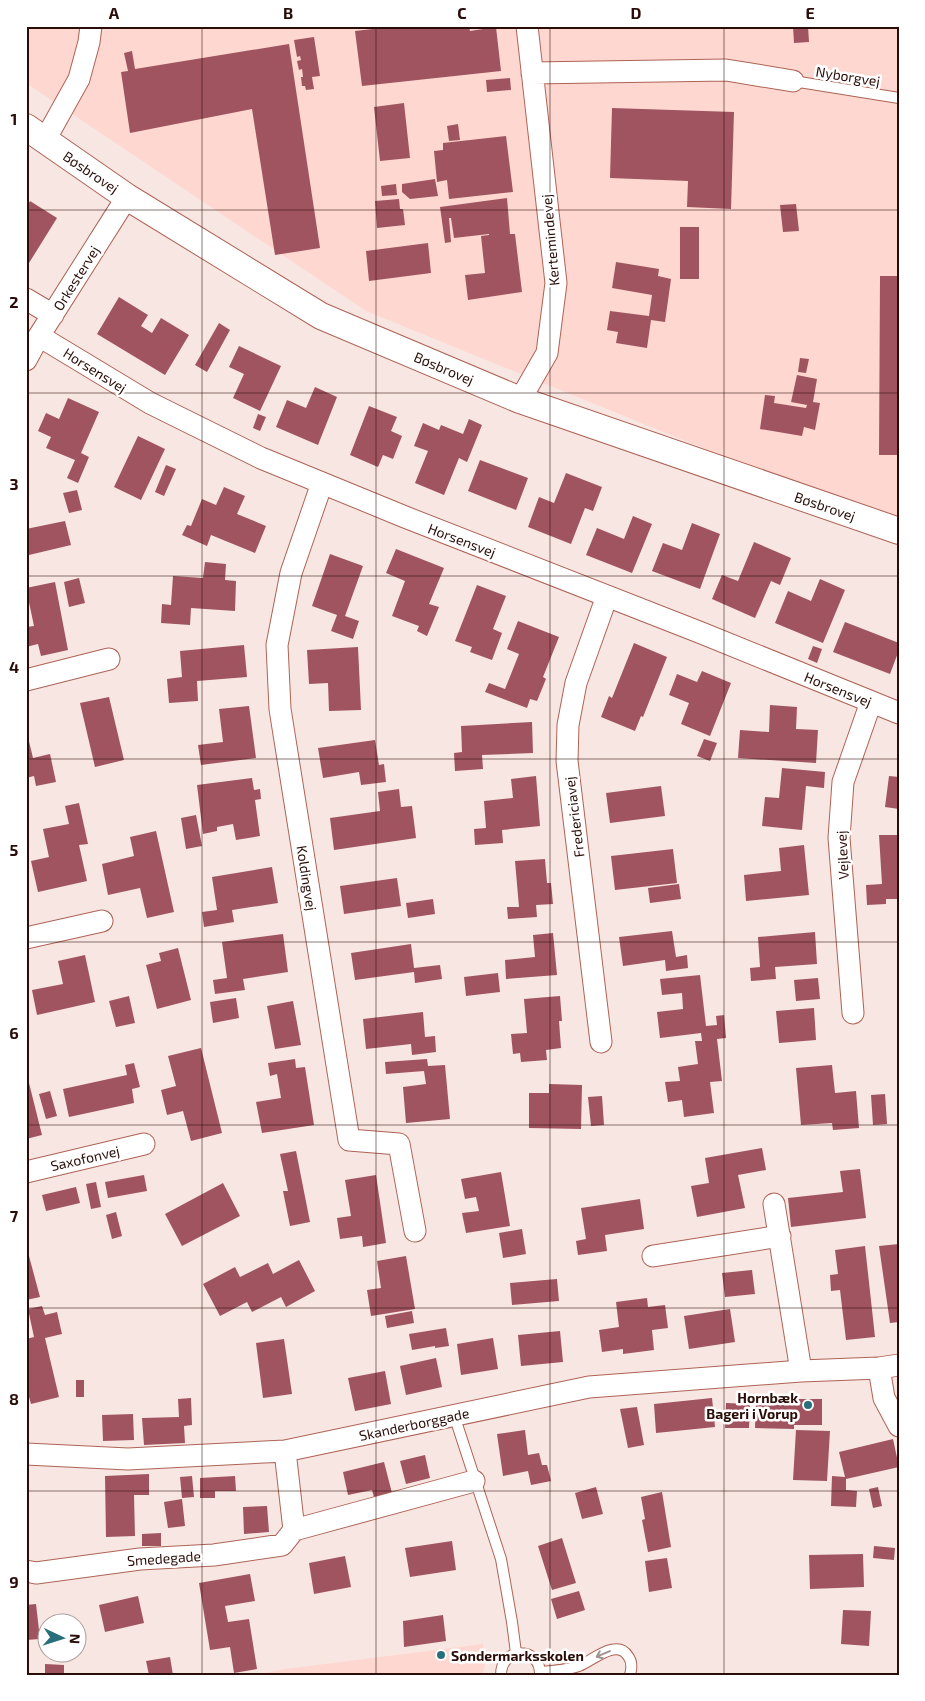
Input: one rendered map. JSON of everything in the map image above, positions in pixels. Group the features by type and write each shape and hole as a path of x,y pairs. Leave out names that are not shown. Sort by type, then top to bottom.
{"street":[{"path":"36,134 79,79 89,42 91,26"},
{"name":"Kertemindevej","path":"520,400 547,353 556,283 527,26"},
{"path":"532,73 726,70 793,81"},
{"name":"Bøsbrovej","path":"36,134 127,197 321,316 520,400 899,531"},
{"name":"Orkestervej","path":"26,360 39,336 127,197"},
{"path":"26,299 53,315"},
{"name":"Horsensvej","path":"39,336 150,403 261,458 405,518 607,596 899,713"},
{"name":"Koldingvej","path":"322,483 290,573 277,645 280,709 349,1140 399,1144 415,1231"},
{"name":"Fredericiavej","path":"601,1042 567,761 568,725 576,683 607,596"},
{"path":"26,680 109,659"},
{"name":"Vejlevej","path":"853,1013 839,838 843,782 871,702"},
{"path":"26,938 102,920"},
{"name":"Saxofonvej","path":"26,1172 144,1144"},
{"path":"774,1204 801,1371"},
{"path":"653,1256 780,1236"},
{"path":"889,1367 884,1398 899,1426"},
{"name":"Skanderborggade","path":"26,1454 128,1459 285,1451 589,1387 801,1371 889,1367"},
{"path":"285,1451 294,1530"},
{"name":"Smedegade","path":"26,1571 36,1573 140,1559 214,1554 282,1546 294,1530 474,1480"}],"lane":[{"name":"Nyborgvej","path":"793,81 899,98"},
{"path":"454,1415 501,1559 516,1653"},
{"path":"500,1675 503,1662 507,1657 516,1653 523,1653 533,1657 538,1662 540,1673 564,1670 580,1665 606,1651 618,1649 626,1652 630,1659 632,1670 630,1675"}],"shaded area":[{"path":"26,26 899,26 899,528 366,311 26,83"},
{"name":"Søndermarksskolen","path":"483,1644 485,1666 482,1675 255,1675 285,1669"}],"building":[{"path":"398,26 469,26 470,31 496,27 501,71 362,86 355,31"},
{"path":"793,26 808,26 809,42 794,43"},
{"path":"314,37 320,76 312,77 314,89 306,90 305,86 302,86 302,69 299,70 297,61 301,60 300,56 297,57 294,40"},
{"path":"289,44 320,248 275,255 252,109 130,133 121,72 128,71 124,53 132,51 135,69"},
{"path":"510,78 511,90 487,92 486,80"},
{"path":"404,103 410,158 380,161 374,107"},
{"path":"612,108 734,112 731,209 687,207 688,181 610,178"},
{"path":"458,124 460,140 449,141 447,126"},
{"path":"506,136 513,192 449,199 447,180 437,182 434,151 443,150 443,143"},
{"path":"435,179 438,196 410,199 402,192 402,184"},
{"path":"396,184 397,195 382,196 381,186"},
{"path":"507,198 510,234 515,234 522,292 468,300 465,275 485,273 481,236 489,234 454,238 451,218 449,218 451,242 445,243 440,207"},
{"path":"399,199 400,209 403,209 405,225 377,228 375,201"},
{"path":"30,201 57,218 29,263 26,262 26,208"},
{"path":"796,204 799,231 783,232 780,205"},
{"path":"680,227 699,227 699,279 680,279"},
{"path":"428,243 431,273 369,281 366,251"},
{"path":"616,262 659,269 658,276 671,279 665,322 651,320 647,348 616,343 618,332 607,330 610,311 649,316 652,295 612,288"},
{"path":"880,276 899,276 899,455 879,455"},
{"path":"119,297 148,315 141,326 152,333 161,318 189,335 165,375 97,334"},
{"path":"219,323 230,330 207,372 195,365"},
{"path":"239,346 281,366 260,411 233,398 244,374 229,367"},
{"path":"800,358 809,359 806,373 798,372"},
{"path":"797,375 817,379 813,402 820,403 815,430 804,427 802,436 760,429 765,395 775,396 774,403 806,408 807,405 791,402"},
{"path":"315,387 337,397 318,445 276,427 287,400 306,408"},
{"path":"68,398 99,412 81,453 89,457 78,483 67,478 75,460 46,448 51,437 38,431 46,413 59,419"},
{"path":"369,406 397,417 391,431 402,436 393,459 383,455 378,467 350,455"},
{"path":"258,414 266,417 260,431 253,428"},
{"path":"469,419 482,425 467,462 459,458 444,495 415,483 428,451 414,446 423,423 439,430 441,425 463,434"},
{"path":"138,436 165,449 141,500 114,487"},
{"path":"480,460 528,478 516,510 468,491"},
{"path":"166,465 176,469 164,496 155,492"},
{"path":"566,473 602,487 593,511 585,508 571,544 528,527 539,497 554,503"},
{"path":"224,487 245,496 237,514 266,526 255,553 211,535 207,546 182,535 187,525 191,526 202,499 216,505"},
{"path":"77,490 82,510 69,513 63,493"},
{"path":"633,516 652,524 632,573 586,555 597,528 624,539"},
{"path":"65,521 71,545 29,555 26,545 26,529"},
{"path":"692,523 720,534 700,589 652,571 663,543 682,550"},
{"path":"754,542 791,558 780,585 771,581 755,618 712,599 722,575 738,581"},
{"path":"396,549 444,568 429,604 439,607 427,636 417,631 419,626 392,616 405,581 386,573"},
{"path":"330,554 363,566 345,616 359,621 353,639 331,631 337,615 312,606"},
{"path":"205,562 226,564 225,580 236,581 235,611 191,608 190,625 161,623 162,604 171,605 173,576 203,578"},
{"path":"79,578 85,603 69,607 64,582"},
{"path":"820,579 845,590 823,643 775,623 788,591 811,601"},
{"path":"55,582 68,650 41,656 38,644 26,647 26,627 34,626 26,588"},
{"path":"477,585 506,596 493,629 502,633 492,660 470,652 472,647 455,641"},
{"path":"518,621 559,637 543,677 546,679 537,701 530,699 527,708 485,692 489,683 505,689 519,654 507,649"},
{"path":"845,622 899,643 899,650 890,674 833,652"},
{"path":"634,643 667,657 643,717 641,716 635,731 601,717 609,696 612,698"},
{"path":"244,645 247,677 197,681 198,701 169,703 167,679 182,677 180,651"},
{"path":"813,646 822,649 817,663 808,659"},
{"path":"358,647 361,710 329,711 328,683 309,684 307,650"},
{"path":"702,671 731,683 710,736 681,724 689,703 669,695 677,674 697,682"},
{"path":"109,697 124,760 95,767 80,703"},
{"path":"770,705 797,707 796,729 818,730 816,763 738,758 740,730 769,732"},
{"path":"249,706 256,758 201,765 198,745 223,742 219,709"},
{"path":"532,722 533,753 482,755 483,769 455,771 454,753 462,752 461,726"},
{"path":"26,729 33,758 50,754 56,782 36,786 34,776 26,778"},
{"path":"704,739 717,743 710,761 697,756"},
{"path":"375,740 379,765 384,764 386,782 361,785 359,772 323,778 318,748"},
{"path":"782,768 825,772 824,788 806,786 802,830 762,826 765,797 779,798"},
{"path":"536,776 540,826 502,830 503,843 475,845 474,829 486,828 484,801 513,798 511,779"},
{"path":"889,776 899,777 899,809 885,807"},
{"path":"252,778 254,790 260,789 261,799 255,800 260,836 236,840 233,824 217,827 217,831 203,834 197,785"},
{"path":"661,786 665,816 610,823 606,793"},
{"path":"399,789 401,807 412,806 416,838 334,850 330,818 380,811 378,792"},
{"path":"79,803 88,844 79,845 87,881 38,892 31,861 49,857 43,829 69,824 65,806"},
{"path":"196,815 202,846 186,849 181,818"},
{"path":"156,831 174,912 147,918 140,888 108,895 102,864 134,856 130,837"},
{"path":"879,835 899,835 899,899 886,899 886,904 867,905 866,885 882,884"},
{"path":"804,845 809,895 746,901 744,875 781,871 779,848"},
{"path":"673,849 677,883 615,890 611,856"},
{"path":"545,859 547,883 551,883 553,904 536,905 537,917 508,919 507,907 519,907 515,861"},
{"path":"272,867 278,903 232,910 234,922 204,927 202,912 217,910 212,877"},
{"path":"397,878 401,906 344,914 340,886"},
{"path":"679,884 681,899 650,903 648,888"},
{"path":"433,899 435,914 408,918 406,903"},
{"path":"672,931 676,957 687,955 688,968 666,971 665,960 623,966 619,937"},
{"path":"815,932 817,964 775,967 776,979 751,981 750,968 760,967 758,937"},
{"path":"553,933 557,975 506,979 505,960 535,957 533,935"},
{"path":"283,934 288,972 243,979 245,990 215,994 213,980 227,978 222,942"},
{"path":"411,944 414,968 440,965 442,979 415,983 414,972 355,980 351,953"},
{"path":"178,948 191,1000 157,1009 146,965 161,961 159,953"},
{"path":"85,955 95,1002 37,1015 32,990 63,984 58,961"},
{"path":"498,973 500,992 466,996 464,977"},
{"path":"700,975 706,1026 717,1025 716,1016 724,1015 726,1038 717,1039 722,1081 710,1082 714,1113 684,1117 682,1100 668,1102 665,1082 680,1081 678,1067 698,1064 695,1041 702,1041 701,1033 660,1038 657,1012 683,1009 682,993 662,995 660,979"},
{"path":"818,978 820,999 796,1001 794,980"},
{"path":"129,996 135,1023 116,1027 109,1001"},
{"path":"560,996 562,1021 559,1021 561,1048 546,1050 547,1060 521,1062 520,1053 513,1054 511,1034 527,1033 524,999"},
{"path":"236,998 239,1018 213,1023 210,1002"},
{"path":"293,1001 301,1045 275,1049 267,1006"},
{"path":"814,1008 816,1040 779,1043 776,1011"},
{"path":"423,1012 425,1037 435,1036 436,1052 412,1055 411,1044 366,1049 363,1019"},
{"path":"201,1048 222,1133 191,1141 183,1111 167,1115 161,1090 176,1086 168,1056"},
{"path":"295,1059 296,1068 305,1067 314,1125 262,1133 256,1102 281,1098 277,1074 270,1076 268,1063"},
{"path":"427,1059 428,1066 445,1065 450,1119 406,1123 403,1087 426,1084 424,1071 386,1074 385,1062"},
{"path":"134,1063 140,1087 132,1089 134,1103 69,1117 63,1089 127,1075 125,1065"},
{"path":"832,1065 835,1093 856,1091 859,1128 833,1130 832,1123 801,1125 796,1068"},
{"path":"29,1083 42,1135 26,1139 26,1084"},
{"path":"549,1084 582,1085 581,1129 529,1128 529,1093 549,1093"},
{"path":"50,1091 57,1116 46,1119 39,1094"},
{"path":"885,1094 887,1124 873,1125 871,1095"},
{"path":"602,1096 604,1125 591,1126 588,1097"},
{"path":"762,1148 766,1170 738,1175 745,1208 697,1217 691,1186 709,1183 705,1158"},
{"path":"296,1151 310,1222 290,1226 283,1191 288,1191 280,1154"},
{"path":"860,1169 866,1218 791,1227 788,1198 843,1192 840,1171"},
{"path":"501,1172 510,1226 466,1233 462,1213 479,1211 476,1197 465,1199 461,1179"},
{"path":"144,1175 147,1191 108,1198 105,1182"},
{"path":"376,1175 386,1243 363,1247 362,1236 340,1239 337,1218 351,1216 345,1180"},
{"path":"96,1182 101,1207 91,1209 86,1184"},
{"path":"223,1183 240,1216 182,1246 165,1214"},
{"path":"76,1187 80,1203 46,1211 42,1195"},
{"path":"640,1199 644,1229 605,1235 607,1251 578,1255 576,1241 586,1239 581,1208"},
{"path":"116,1212 122,1236 112,1239 106,1215"},
{"path":"522,1229 526,1254 503,1258 499,1233"},
{"path":"899,1244 899,1322 890,1323 879,1246"},
{"path":"26,1245 40,1297 26,1300"},
{"path":"865,1246 875,1337 846,1340 840,1290 831,1291 830,1275 838,1274 835,1250"},
{"path":"406,1256 415,1309 371,1316 367,1290 381,1288 377,1261"},
{"path":"299,1260 315,1291 286,1307 281,1297 252,1312 247,1302 220,1316 203,1284 235,1267 240,1277 268,1263 273,1274"},
{"path":"752,1270 755,1294 725,1297 722,1273"},
{"path":"557,1279 559,1301 512,1305 510,1283"},
{"path":"647,1298 648,1307 665,1305 668,1328 652,1330 654,1350 623,1354 623,1349 602,1352 599,1330 619,1327 616,1302"},
{"path":"42,1306 45,1315 57,1312 62,1334 45,1338 59,1397 31,1404 26,1386 26,1339 34,1337 28,1309"},
{"path":"730,1309 735,1342 689,1349 684,1316"},
{"path":"412,1311 414,1323 387,1328 385,1316"},
{"path":"446,1328 449,1346 435,1348 435,1346 412,1350 409,1334"},
{"path":"560,1331 563,1362 521,1366 518,1335"},
{"path":"493,1338 498,1369 461,1375 457,1344"},
{"path":"284,1339 292,1394 263,1398 256,1343"},
{"path":"436,1358 442,1387 406,1395 400,1366"},
{"path":"385,1371 391,1404 355,1411 348,1378"},
{"path":"76,1380 84,1380 84,1397 76,1397"},
{"path":"191,1398 192,1425 184,1426 185,1443 144,1445 142,1418 179,1417 178,1399"},
{"path":"712,1398 715,1427 656,1433 654,1404"},
{"path":"793,1399 822,1399 822,1425 794,1425 794,1429 755,1428 756,1401 794,1402"},
{"path":"726,1403 750,1404 749,1428 725,1428"},
{"path":"637,1407 644,1445 628,1448 620,1409"},
{"path":"133,1414 134,1440 103,1441 102,1415"},
{"path":"525,1430 528,1455 539,1453 542,1465 547,1465 551,1481 531,1485 528,1471 503,1476 497,1434"},
{"path":"796,1430 830,1431 827,1481 793,1480"},
{"path":"893,1439 899,1467 846,1479 846,1490 857,1491 856,1507 831,1506 832,1476 845,1477 839,1452"},
{"path":"425,1455 430,1478 406,1484 400,1461"},
{"path":"384,1462 393,1497 375,1501 372,1490 348,1495 343,1472"},
{"path":"149,1474 149,1495 134,1495 135,1536 106,1537 105,1476"},
{"path":"192,1476 194,1497 182,1498 180,1477"},
{"path":"235,1476 236,1491 215,1491 215,1498 200,1498 200,1478"},
{"path":"596,1487 603,1514 582,1519 575,1493"},
{"path":"878,1487 882,1506 873,1508 869,1489"},
{"path":"662,1492 671,1547 648,1552 642,1520 645,1519 641,1497"},
{"path":"182,1499 185,1526 168,1528 164,1502"},
{"path":"267,1506 269,1532 244,1534 243,1507"},
{"path":"161,1533 161,1546 142,1546 142,1534"},
{"path":"562,1538 576,1583 552,1590 538,1546"},
{"path":"452,1541 456,1570 410,1577 405,1548"},
{"path":"874,1546 895,1548 894,1560 873,1558"},
{"path":"863,1554 864,1587 810,1589 809,1555"},
{"path":"345,1556 351,1587 314,1594 309,1563"},
{"path":"667,1558 672,1588 649,1592 645,1561"},
{"path":"250,1574 255,1601 225,1606 228,1622 249,1619 257,1669 234,1673 230,1647 210,1650 199,1583"},
{"path":"579,1591 585,1610 557,1619 551,1599"},
{"path":"138,1596 144,1623 105,1632 99,1605"},
{"path":"36,1604 38,1639 26,1640 26,1605"},
{"path":"843,1610 871,1611 869,1646 841,1644"},
{"path":"443,1615 446,1641 404,1647 403,1621"},
{"path":"170,1657 173,1675 149,1675 146,1661"},
{"path":"45,1664 64,1665 64,1675 45,1675"}],"place":[{"name":"Hornbæk Bageri i Vorup","path":"808,1405"},
{"name":"Søndermarksskolen","path":"441,1655"}]}
